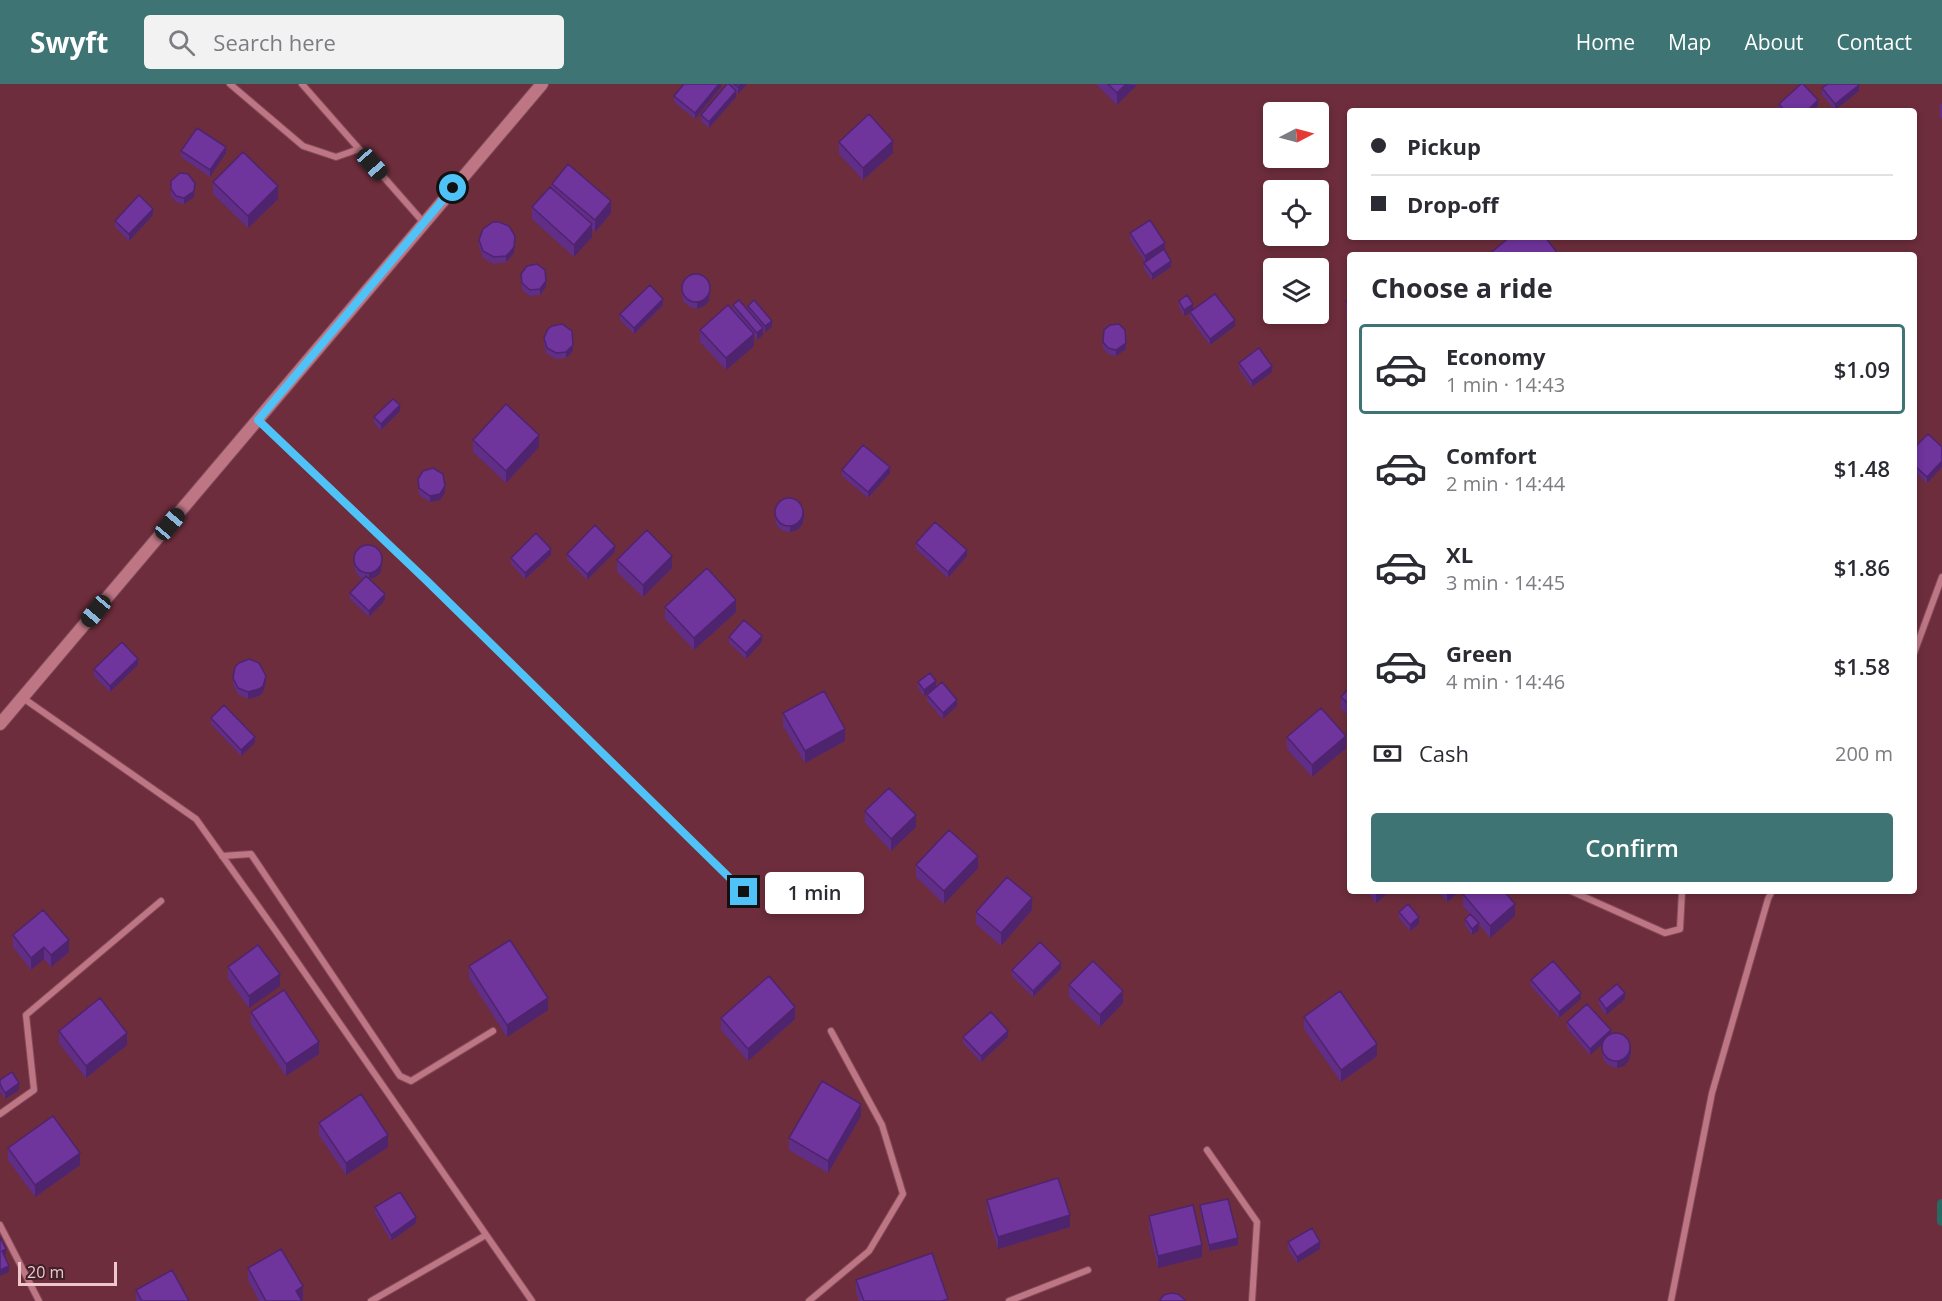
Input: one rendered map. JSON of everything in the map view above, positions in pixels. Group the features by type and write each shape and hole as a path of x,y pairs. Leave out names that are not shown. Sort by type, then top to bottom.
{"main road":[{"path":"0,724 542,84"}],"street":[{"path":"230,84 303,146 336,157 359,149"},
{"path":"302,84 424,223"},
{"path":"258,420 435,588 744,892"},
{"path":"1917,645 1942,577"},
{"path":"23,698 196,819 532,1301"},
{"path":"222,856 251,854 400,1076 411,1081 493,1030"},
{"path":"1578,894 1665,933 1680,929 1682,894"},
{"path":"1671,1301 1712,1093 1770,894"},
{"path":"0,1114 34,1090 26,1015 161,901"},
{"path":"809,1301 869,1251 903,1194 882,1125 831,1031"},
{"path":"1207,1150 1257,1222 1252,1301"},
{"path":"0,1225 39,1301"},
{"path":"371,1301 486,1235"},
{"path":"1009,1301 1088,1270"}],"building":[{"path":"684,84 719,84 695,113 674,96"},
{"path":"727,84 736,91 709,122 701,115"},
{"path":"1108,84 1126,84 1117,93"},
{"path":"1801,84 1818,100 1810,108 1782,108 1779,104"},
{"path":"1828,84 1859,85 1835,104 1822,88"},
{"path":"869,114 893,141 863,168 839,142"},
{"path":"197,128 226,147 210,170 181,151"},
{"path":"243,152 278,186 248,216 213,182"},
{"path":"568,164 611,201 595,220 552,184"},
{"path":"180,173 188,174 195,183 194,191 184,198 176,196 171,189 171,181"},
{"path":"550,187 592,224 574,245 532,207"},
{"path":"139,195 153,209 129,234 115,221"},
{"path":"1150,220 1165,243 1145,256 1130,233"},
{"path":"493,222 509,226 515,236 514,247 506,256 494,257 483,251 479,240 483,229"},
{"path":"1506,240 1547,240 1557,252 1492,252"},
{"path":"1164,249 1171,261 1152,274 1144,263"},
{"path":"537,264 545,270 546,281 540,289 530,290 522,283 521,274 527,266"},
{"path":"696,274 706,278 710,288 706,298 696,302 686,298 682,288 686,278"},
{"path":"650,285 663,299 634,328 620,314"},
{"path":"1215,294 1235,320 1210,339 1190,312"},
{"path":"1187,295 1193,304 1184,310 1179,301"},
{"path":"739,300 763,328 757,333 733,305"},
{"path":"754,300 772,321 765,326 748,306"},
{"path":"728,305 754,334 726,358 700,330"},
{"path":"562,324 572,331 573,345 566,352 556,353 547,348 544,338 548,329"},
{"path":"1119,324 1125,330 1126,343 1116,350 1108,348 1103,342 1104,330 1110,325"},
{"path":"1259,348 1272,366 1252,381 1239,363"},
{"path":"393,399 400,405 381,424 374,417"},
{"path":"506,404 539,435 506,471 473,440"},
{"path":"1928,434 1942,447 1942,461 1927,477 1917,468 1917,445"},
{"path":"863,445 890,467 868,492 842,470"},
{"path":"433,468 443,474 445,486 440,494 430,496 419,488 418,479 423,471"},
{"path":"789,498 799,502 803,512 799,522 789,526 779,522 775,512 779,502"},
{"path":"935,522 967,550 948,572 916,543"},
{"path":"595,525 615,546 587,574 567,554"},
{"path":"647,530 672,556 643,585 617,560"},
{"path":"536,533 551,549 525,573 511,558"},
{"path":"368,545 378,549 382,559 378,569 368,573 358,569 354,559 358,549"},
{"path":"707,568 736,600 694,638 665,607"},
{"path":"366,576 385,594 369,611 350,593"},
{"path":"744,620 762,636 746,653 729,637"},
{"path":"122,642 138,659 110,686 94,669"},
{"path":"249,659 259,663 266,676 263,686 248,692 238,688 233,678 235,667"},
{"path":"930,673 936,681 924,690 918,682"},
{"path":"942,682 957,700 943,713 927,695"},
{"path":"1347,690 1347,702 1341,697"},
{"path":"824,691 845,729 805,751 783,713"},
{"path":"224,705 255,737 241,750 211,718"},
{"path":"1321,708 1346,736 1312,765 1287,737"},
{"path":"889,788 916,815 891,839 865,811"},
{"path":"949,830 978,856 944,891 916,865"},
{"path":"1007,877 1032,898 1001,933 976,912"},
{"path":"1463,894 1507,894 1515,904 1490,926"},
{"path":"1408,904 1419,917 1410,925 1399,912"},
{"path":"43,910 69,940 51,955 44,947 31,958 13,935"},
{"path":"1470,914 1479,923 1472,929 1465,919"},
{"path":"510,940 548,998 507,1025 469,966"},
{"path":"1040,942 1061,963 1033,991 1012,970"},
{"path":"258,945 280,974 249,996 228,967"},
{"path":"1093,961 1123,991 1100,1015 1069,985"},
{"path":"1553,961 1581,993 1559,1012 1531,980"},
{"path":"769,976 795,1007 748,1049 721,1018"},
{"path":"1617,984 1625,993 1606,1009 1599,999"},
{"path":"284,990 319,1042 286,1064 251,1012"},
{"path":"1340,991 1377,1044 1341,1070 1304,1017"},
{"path":"100,998 127,1033 86,1066 59,1031"},
{"path":"1587,1004 1611,1030 1590,1049 1567,1022"},
{"path":"991,1012 1008,1031 981,1056 963,1037"},
{"path":"1616,1033 1626,1037 1630,1047 1626,1057 1616,1061 1606,1057 1602,1047 1606,1037"},
{"path":"12,1072 19,1083 5,1093 0,1080"},
{"path":"822,1081 861,1104 828,1161 789,1138"},
{"path":"361,1094 388,1135 346,1163 319,1123"},
{"path":"53,1116 80,1153 35,1185 8,1148"},
{"path":"1058,1178 1070,1215 998,1237 987,1200"},
{"path":"400,1192 416,1217 391,1235 375,1207"},
{"path":"1228,1199 1238,1238 1209,1245 1200,1205"},
{"path":"1193,1205 1202,1245 1158,1256 1149,1216"},
{"path":"1312,1228 1320,1242 1297,1257 1288,1242"},
{"path":"0,1237 6,1249 2,1251 9,1266 0,1270"},
{"path":"281,1249 303,1286 296,1291 302,1301 266,1301 248,1268"},
{"path":"932,1253 948,1299 942,1301 864,1301 856,1280"},
{"path":"172,1270 189,1301 142,1301 136,1290"},
{"path":"1178,1294 1185,1301 1159,1301 1164,1295"}],"waterway":[{"path":"1942,1204 1942,1221"}],"route":[{"path":"453,188 258,420 426,580 744,892"}]}
